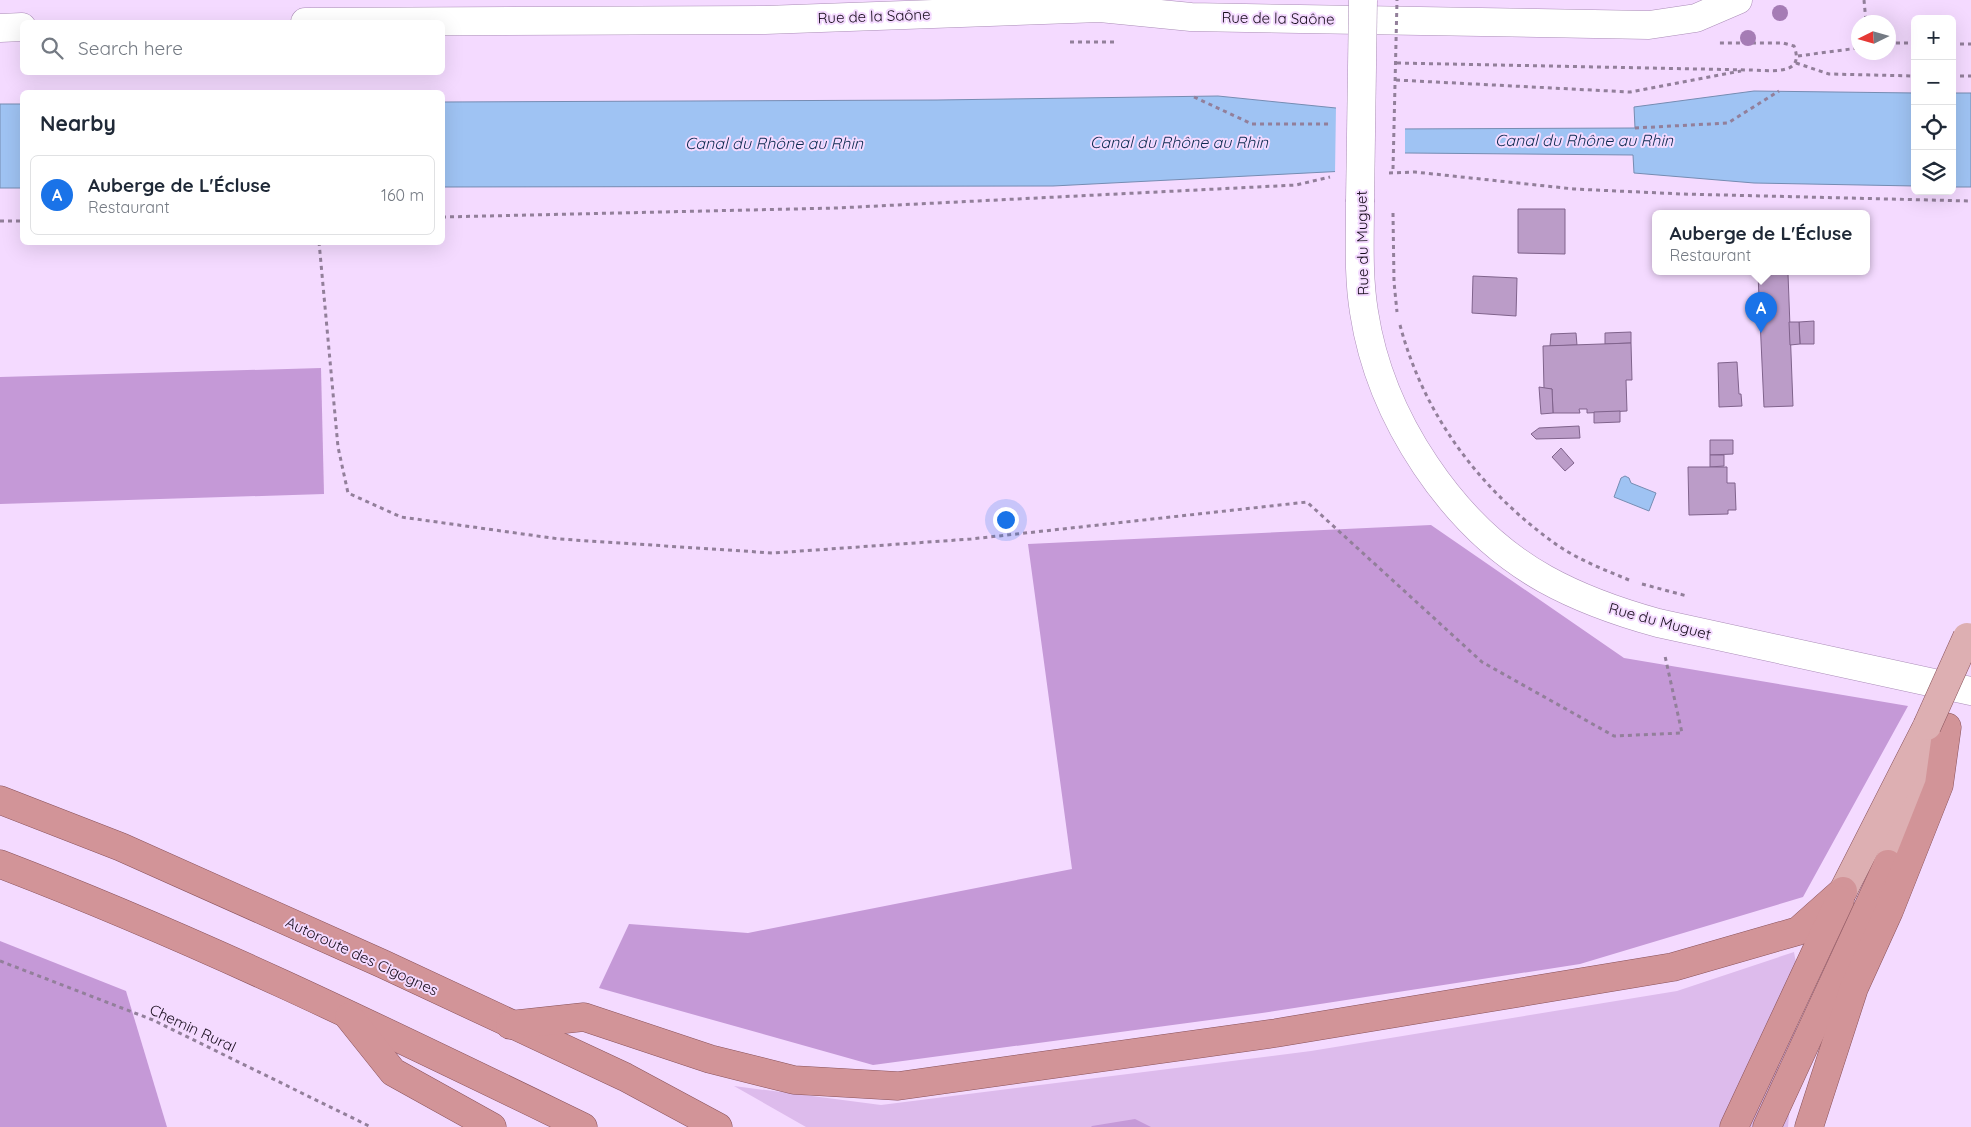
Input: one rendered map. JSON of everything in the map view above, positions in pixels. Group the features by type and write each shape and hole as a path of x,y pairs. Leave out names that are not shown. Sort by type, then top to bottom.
{"highway":[{"path":"1809,1127 1854,988 1889,911 1939,785 1937,726"},
{"name":"Autoroute des Cigognes","path":"0,800 120,846 383,964 510,1025 625,1077 718,1127"},
{"path":"0,864 97,901 344,1011 583,1127"},
{"path":"1767,1127 1888,864"},
{"path":"510,1025 584,1017 710,1059 794,1080 898,1086 1276,1032 1673,967 1798,931 1843,892"},
{"path":"1734,1127 1843,892"},
{"path":"344,1011 393,1072 492,1127"}],"main road":[{"path":"1888,864 1969,631"},
{"path":"1843,892 1937,726 1971,671"}],"street":[{"name":"Rue du Muguet","path":"1363,0 1359,263 1364,312 1372,350 1401,425 1425,465 1478,528 1508,554 1544,578 1578,596 1619,612 1658,624 1971,691"},
{"name":"Rue de la Saône","path":"326,20 433,10 1118,9 1140,6 1191,17 1650,25 1696,18 1738,0"},
{"path":"0,28 20,28"}],"path":[{"path":"1393,176 1397,0"},
{"path":"1864,0 1865,15"},
{"path":"1896,43 1911,44"},
{"path":"1956,44 1971,44"},
{"path":"1397,63 1749,70 1791,68 1796,64 1798,56 1851,49"},
{"path":"1796,64 1829,74 1911,76"},
{"path":"1396,80 1630,92 1749,70"},
{"path":"1956,76 1971,76"},
{"path":"1635,128 1728,123 1779,91"},
{"path":"1194,96 1252,124 1338,124"},
{"path":"1385,174 1414,172 1574,189 1682,194 1971,201"},
{"path":"445,218 837,208 1296,185 1335,176"},
{"path":"1392,205 1394,282 1398,315"},
{"path":"0,221 20,221"},
{"path":"319,245 338,447 348,493 401,517 559,539 774,553 971,539 1307,502 1482,662 1614,736 1682,733 1658,624"},
{"path":"1400,323 1419,384 1435,414 1457,448 1484,481 1518,515 1558,546 1596,566 1633,582 1694,598"},
{"name":"Chemin Rural","path":"0,961 153,1020 371,1127"}],"shaded area":[{"path":"321,368 324,494 0,504 0,377"},
{"path":"1431,525 1624,658 1908,706 1803,897 1580,964 1262,1013 873,1065 599,988 629,924 748,933 1072,869 1028,544"},
{"path":"0,941 126,991 167,1127 0,1127"},
{"path":"1794,952 1800,985 1788,1127 806,1127 734,1086 881,1105 1311,1051 1677,991"},
{"path":"1135,1119 1151,1127 1091,1127 1092,1126"}],"water":[{"name":"Canal du Rhône au Rhin","path":"1754,91 1911,93 1911,186 1754,183 1634,173 1633,155 1391,153 1385,158 1385,169 1053,186 445,187 445,102 937,100 1218,96 1385,113 1391,129 1635,128 1634,107"},
{"path":"1956,93 1971,93 1971,187 1956,187"},
{"path":"0,104 20,104 20,188 0,188"},
{"path":"1625,476 1629,478 1631,483 1656,493 1649,511 1614,497 1621,478"}],"pier":[{"path":"1336,106 1387,111 1392,126 1405,126 1405,156 1392,156 1388,159 1388,170 1385,172 1335,174"}],"building":[{"path":"1518,209 1565,209 1565,254 1518,253"},
{"path":"1758,275 1788,275 1793,406 1764,407"},
{"path":"1473,276 1517,278 1516,316 1472,313"},
{"path":"1814,321 1814,344 1800,344 1799,322"},
{"path":"1789,322 1799,322 1800,344 1790,345"},
{"path":"1631,332 1631,343 1605,344 1605,333"},
{"path":"1576,333 1577,345 1550,346 1551,334"},
{"path":"1631,343 1632,380 1626,380 1627,411 1587,413 1587,409 1579,409 1580,413 1553,413 1552,389 1544,389 1543,346"},
{"path":"1737,362 1739,394 1741,394 1742,406 1719,407 1718,363"},
{"path":"1539,387 1552,389 1553,413 1541,414"},
{"path":"1620,411 1620,422 1594,423 1594,412"},
{"path":"1579,426 1580,438 1536,439 1531,434 1539,428"},
{"path":"1710,440 1733,440 1733,454 1710,455"},
{"path":"1561,448 1574,463 1565,471 1552,457"},
{"path":"1710,455 1724,455 1724,466 1710,467"},
{"path":"1688,467 1727,467 1727,483 1735,483 1736,510 1728,510 1728,514 1689,515"}],"place":[{"name":"Auberge de L'Écluse","path":"1761,333"}]}
